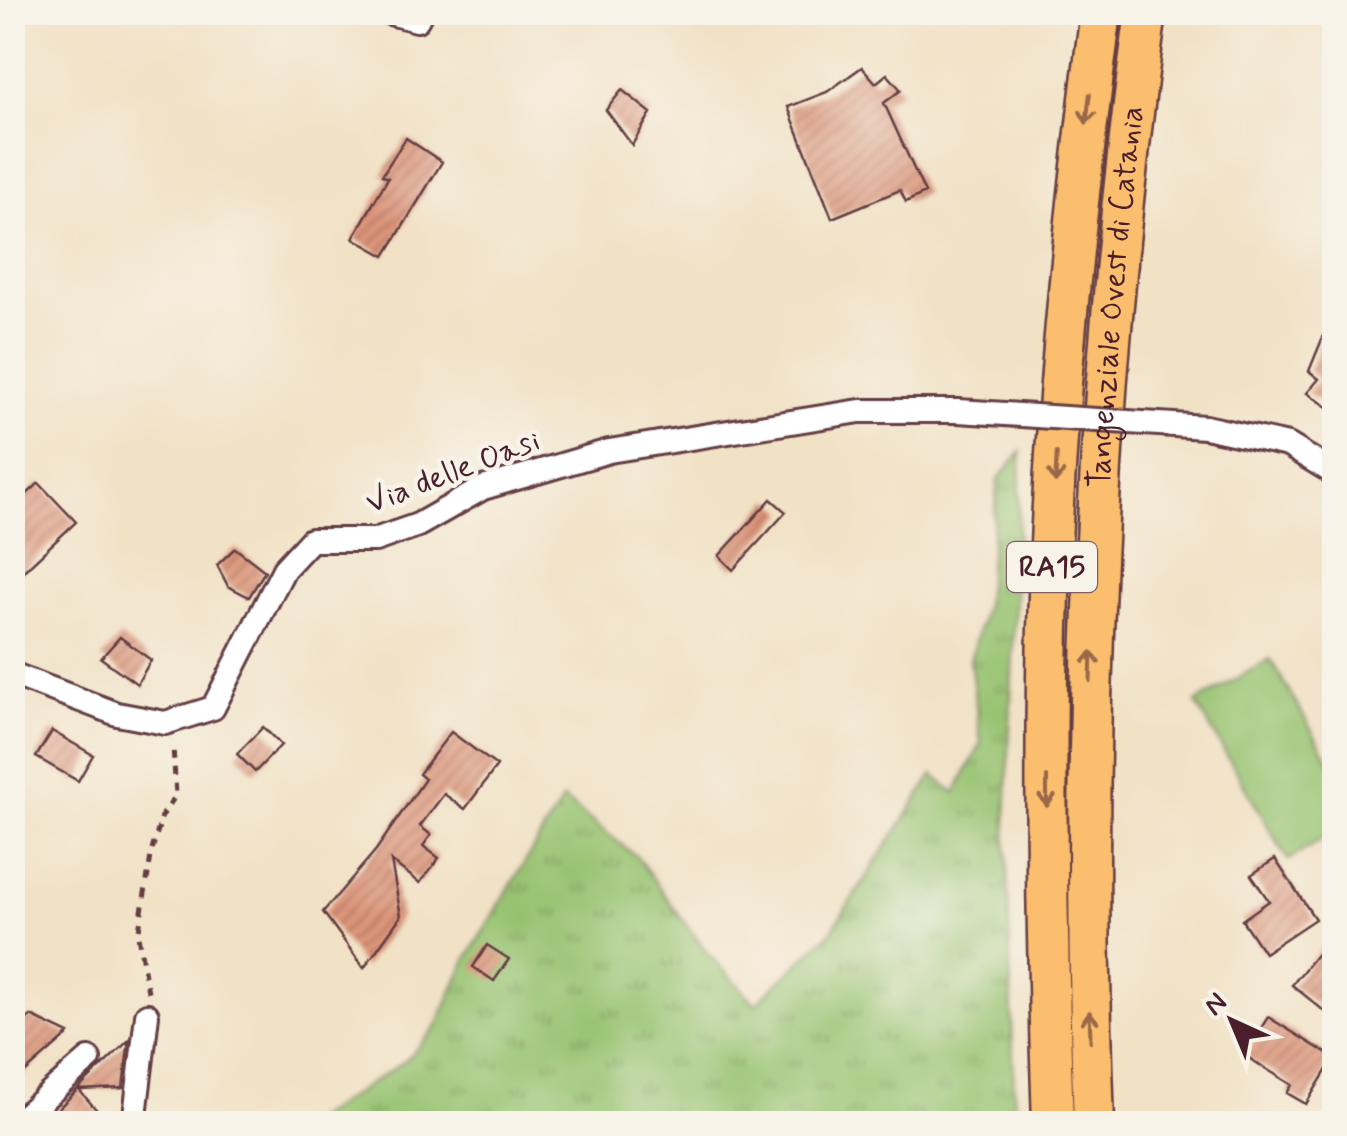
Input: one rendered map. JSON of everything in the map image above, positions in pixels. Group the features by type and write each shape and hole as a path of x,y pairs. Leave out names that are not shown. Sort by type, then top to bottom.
{"highway":[{"name":"Tangenziale Ovest di Catania","path":"1053,1124 1046,916 1048,654 1057,455 1082,154 1101,12"},
{"name":"Tangenziale Ovest di Catania","path":"1094,1124 1086,916 1098,484 1124,166 1146,12"}],"street":[{"path":"386,12 417,20 421,12"},
{"name":"Via delle Oasi","path":"12,674 118,714 165,723 213,708 284,569 311,540 375,540 418,525 483,488 609,451 860,410 958,411 1206,428 1288,445 1334,472"},
{"path":"134,1124 148,1015"},
{"path":"16,1124 90,1059"}],"path":[{"path":"148,1015 149,986 138,936 152,850 162,816 176,795 177,760 165,723"}],"green space":[{"path":"1021,452 1006,821 1015,1123 308,1124 405,1061 436,1028 466,960 563,799 637,857 705,950 756,1004 830,933 933,775 955,793 981,744 970,660 985,605 998,480"},
{"path":"1270,659 1334,768 1334,832 1288,860 1196,703"}],"building":[{"path":"862,67 876,83 887,74 901,90 884,103 925,193 906,202 900,190 832,218 788,107 827,92"},
{"path":"622,90 651,113 632,145 606,110"},
{"path":"406,138 442,162 385,256 353,238 388,178 382,175"},
{"path":"1334,310 1334,411 1307,393 1319,379 1309,371"},
{"path":"39,483 76,522 12,582 12,508"},
{"path":"771,499 786,512 733,570 719,556"},
{"path":"235,548 265,571 249,597 228,586 217,565"},
{"path":"120,637 151,660 137,684 101,658"},
{"path":"263,727 281,745 255,772 237,754"},
{"path":"52,731 93,755 78,781 36,757"},
{"path":"451,732 497,766 465,809 444,794 420,826 431,835 423,846 439,858 420,883 391,861 401,916 364,968 323,912 376,850 425,779 419,774"},
{"path":"1275,859 1315,919 1264,953 1242,920 1269,901 1251,875"},
{"path":"1334,932 1334,1019 1292,985"},
{"path":"487,945 509,959 494,981 473,967"},
{"path":"31,1016 69,1034 12,1084 12,1031"},
{"path":"1268,1017 1334,1058 1306,1104 1287,1093 1292,1085 1244,1055"},
{"path":"129,1040 123,1088 79,1090 109,1124 42,1124"}]}
